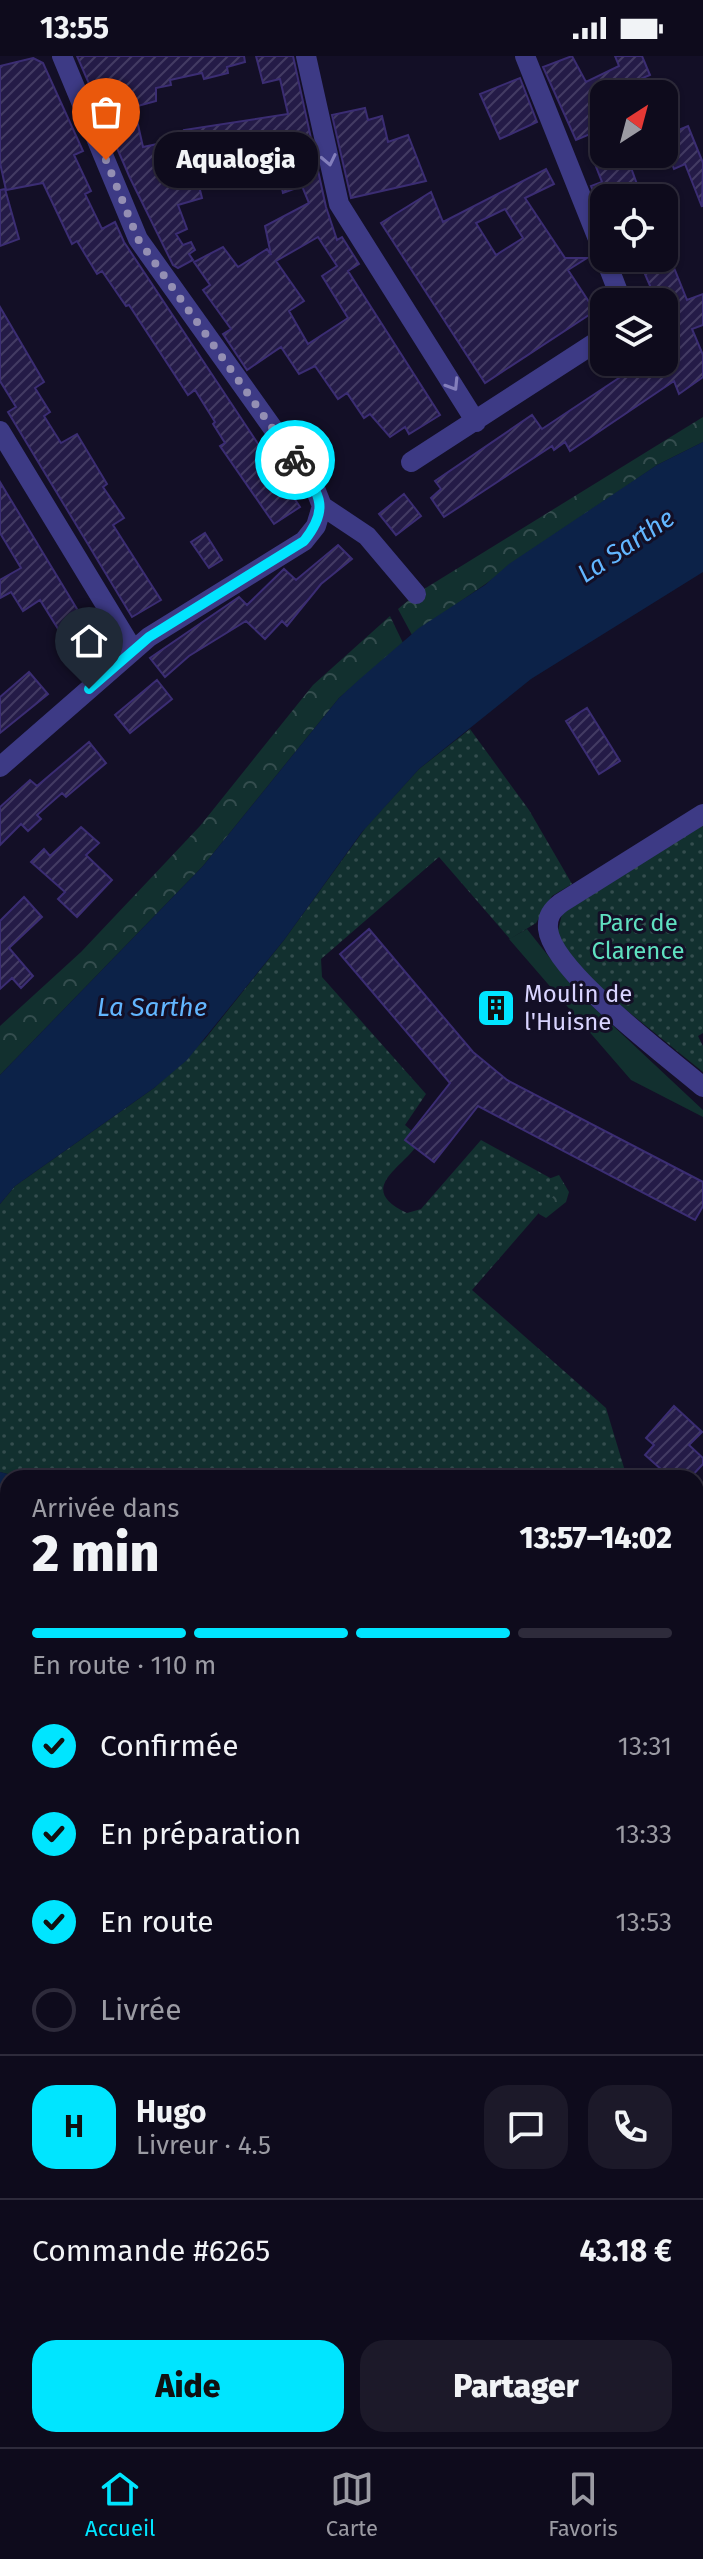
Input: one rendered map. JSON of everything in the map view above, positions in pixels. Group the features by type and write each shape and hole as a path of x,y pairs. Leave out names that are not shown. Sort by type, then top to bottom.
{"street":[{"path":"62,56 138,239 314,486 322,506 367,536 416,594"},
{"path":"306,56 339,204 476,422"},
{"path":"525,56 590,218"},
{"path":"411,462 590,346"},
{"path":"0,431 133,650"},
{"path":"0,767 149,637 304,541 316,526 322,506"},
{"path":"703,814 568,898 549,915 550,940 565,963 585,985 703,1087"}],"green space":[{"path":"703,417 703,442 657,465 412,635 398,609 416,594"},
{"path":"390,616 403,643 339,698 203,866 0,1075 0,1026 81,952 200,826 313,685"},
{"path":"470,729 529,810 572,884 552,896 536,923 510,939 439,857 321,959 322,977 426,1094 405,1125 412,1131 405,1140 415,1148 386,1180 383,1188 385,1196 407,1213 421,1209 481,1140 563,1185 472,1290 606,1408 625,1470 0,1470 0,1204 15,1186 154,1088 205,1039 284,940 366,827 419,769"},
{"name":"Parc de Clarence","path":"703,819 703,1033 698,1036 703,1046 703,1072 588,979 556,939 562,914"},
{"path":"527,929 576,991 703,1110 703,1117 631,1080 509,939"},
{"path":"559,1175 569,1192 566,1202 546,1218 539,1214 534,1204 543,1181"}],"water":[{"name":"La Sarthe","path":"703,442 703,572 531,679 419,769 362,832 284,940 187,1060 154,1088 15,1186 0,1204 0,1075 203,866 339,698 419,628 485,585 509,564 657,465"}],"building":[{"path":"77,56 244,56 245,62 227,67 228,73 204,79 202,73 170,80 171,85 156,88 156,101 134,107 143,147 186,138 184,130 288,114 280,79 263,83 256,56 293,56 326,207 337,240 342,237 359,264 348,271 440,415 409,434 405,427 390,437 370,414 364,418 347,393 338,399 315,366 299,374 281,347 247,370 223,334 231,329 203,290 210,285 194,262 223,247 238,267 267,249 271,255 265,226 309,203 302,186 283,193 276,163 254,168 252,160 246,162 241,142 209,151 214,170 196,174 202,198 178,205 187,229 176,234 183,245 191,242 195,250 189,254 193,260 178,268 173,265 130,178","holes":["318,237 337,266 322,276 348,318 308,344 289,311 304,301 276,261"]},
{"path":"572,56 586,82 590,80 590,134 576,140 543,67"},
{"path":"615,56 642,56 650,75 638,80 590,80 619,66"},
{"path":"33,58 43,63 83,151 74,155 91,191 85,194 102,229 115,222 124,242 300,507 274,524 220,446 225,443 195,390 188,395 129,305 126,306 102,271 97,274 77,241 72,244 43,183 6,190 0,163 0,66"},
{"path":"520,78 537,122 500,139 480,94"},
{"path":"365,108 368,120 382,116 388,142 408,135 426,181 351,198 332,115"},
{"path":"688,126 703,163 702,207 685,164 678,167 678,130"},
{"path":"596,168 631,168 637,184 596,184 602,182"},
{"path":"546,169 554,184 525,198 565,258 587,258 568,270 590,303 590,314 485,383 381,223 431,192 443,222","holes":["505,209 523,238 496,255 476,223"]},
{"path":"5,189 19,239 0,246 0,190"},
{"path":"644,272 676,272 687,300 703,294 703,325 692,329 703,355 703,377 679,394 674,381 570,451 565,442 554,450 552,446 444,517 431,498 441,489 435,481 532,415 542,429 622,376 678,376 678,288 651,288"},
{"path":"0,307 44,382 35,388 50,412 44,416 61,443 77,434 107,484 103,487 124,518 113,525 161,600 132,617 8,412 16,407 0,381"},
{"path":"0,482 97,642 75,656 40,600 23,611 11,592 0,598 0,580 21,568 0,533"},
{"path":"404,494 421,516 396,535 379,514"},
{"path":"205,533 222,560 209,568 191,542"},
{"path":"338,545 352,559 321,584 287,626 282,621 265,639 246,621 189,656 165,677 150,658 239,597 247,605 284,569 296,580"},
{"path":"29,672 48,694 0,733 0,697"},
{"path":"157,680 172,699 130,733 115,715"},
{"path":"587,708 620,761 599,774 566,721"},
{"path":"89,742 106,763 66,797 62,793 37,815 41,819 28,831 21,824 0,845 0,807 30,780 37,786"},
{"path":"81,827 99,843 86,855 112,880 77,917 58,899 65,892 31,862 44,849 50,856"},
{"path":"24,897 42,917 9,948 33,976 21,988 12,978 0,989 0,921"},
{"path":"369,929 473,1052 507,1080 703,1182 703,1206 695,1220 478,1106 434,1162 405,1140 450,1083 340,954"},
{"path":"674,1406 702,1432 689,1445 703,1458 703,1464 697,1470 662,1470 645,1455 654,1445 646,1438"}],"way so far":[{"path":"106,160 138,239 295,460"}],"place":[{"name":"Aqualogia","path":"106,160"},
{"name":"Moulin de l'Huisne","path":"496,1008"}],"route":[{"path":"89,689 149,637 304,541 316,526 322,506 314,486 295,460"}]}
